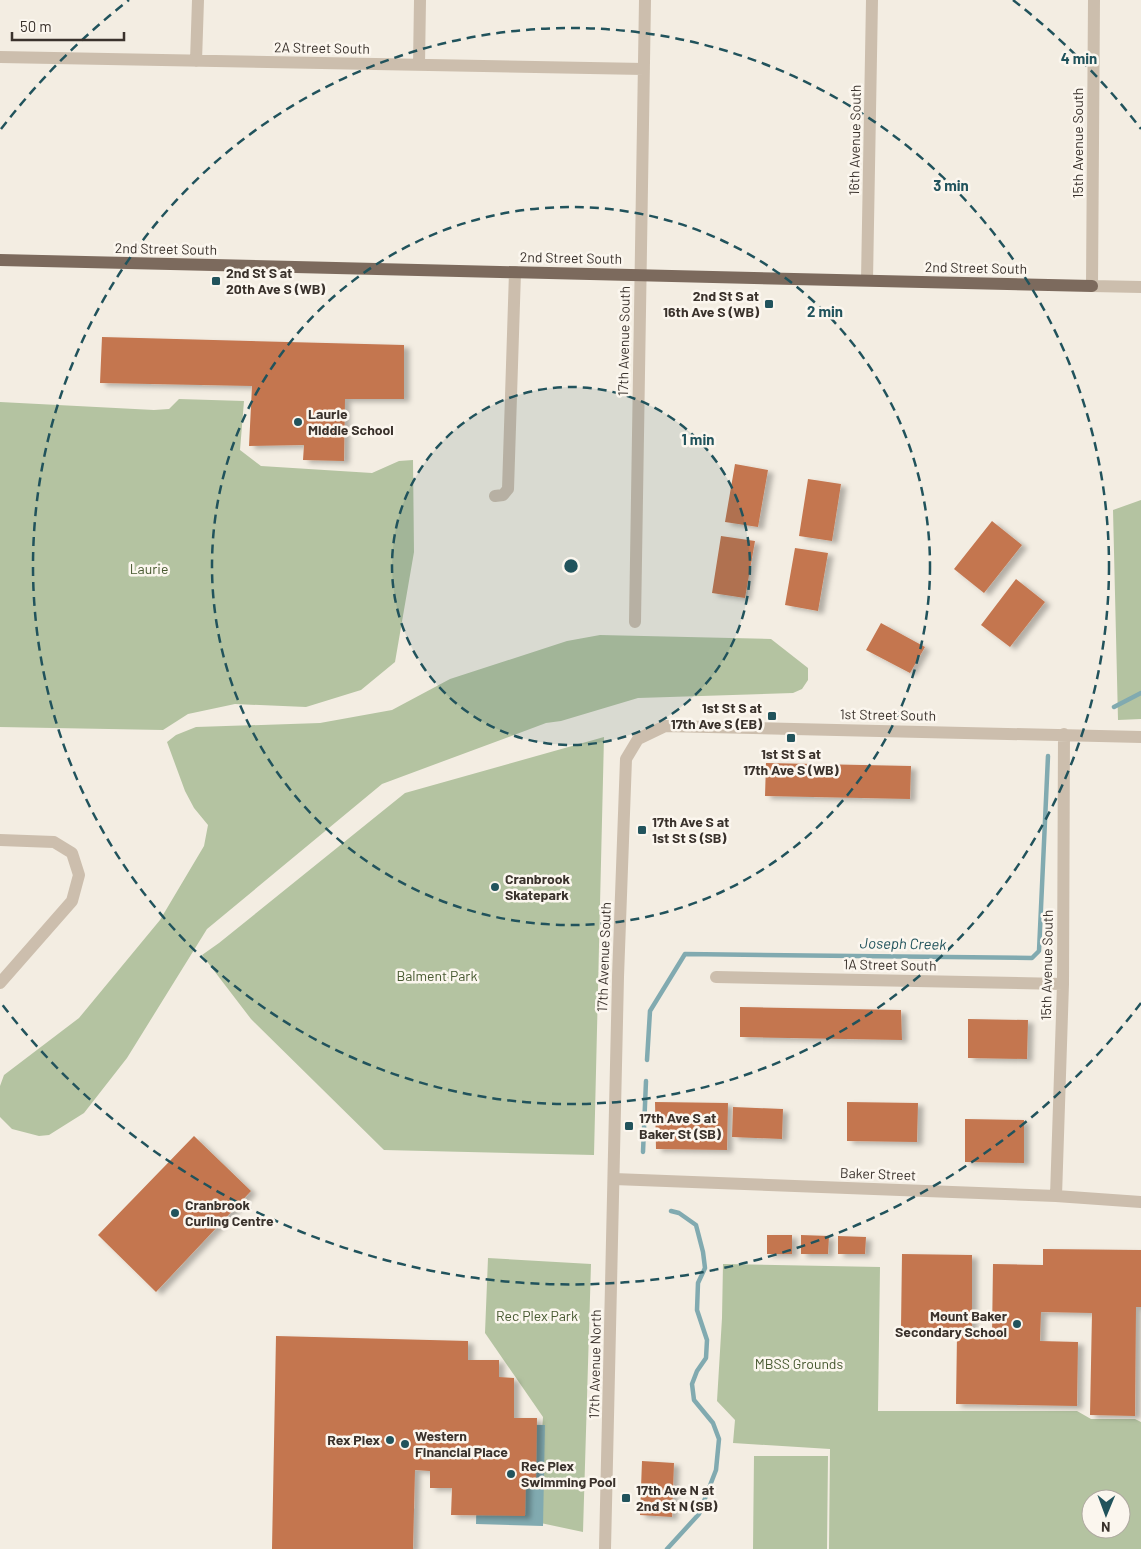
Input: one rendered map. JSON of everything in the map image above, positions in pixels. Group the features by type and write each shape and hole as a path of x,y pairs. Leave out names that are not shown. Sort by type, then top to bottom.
{"main road":[{"name":"2nd Street South","path":"0,260 1092,286"}],"street":[{"path":"196,61 198,0"},
{"path":"419,65 420,0"},
{"name":"17th Avenue South","path":"635,622 645,0"},
{"name":"16th Avenue South","path":"867,280 872,0"},
{"name":"15th Avenue South","path":"1092,286 1094,0"},
{"name":"2A Street South","path":"0,57 644,69"},
{"path":"495,496 503,496 508,489 515,272"},
{"name":"2nd Street South","path":"1092,286 1141,287"},
{"name":"1st Street South","path":"638,739 665,726 1141,737"},
{"name":"15th Avenue South","path":"1056,1196 1063,984 1064,734"},
{"name":"17th Avenue South","path":"614,1179 626,759 638,739"},
{"path":"0,840 54,842 72,853 79,875 72,901 0,982"},
{"name":"1A Street South","path":"716,977 1063,984"},
{"name":"Baker Street","path":"614,1179 1056,1196 1141,1202"},
{"name":"17th Avenue North","path":"605,1549 614,1179"}],"green space":[{"name":"Laurie","path":"179,399 244,401 240,450 261,466 372,473 399,461 413,460 414,552 395,662 361,690 306,707 235,704 188,714 163,730 0,727 0,402 154,410 169,409"},
{"path":"1141,500 1141,719 1118,720 1113,510"},
{"path":"600,635 771,639 808,668 808,680 802,689 793,693 638,698 561,721 546,723 382,784 207,929 127,1058 84,1113 49,1135 39,1136 12,1129 0,1117 0,1086 4,1075 79,1018 160,920 204,846 208,825 194,808 185,791 167,742 176,735 196,727 320,723 392,710 450,679 567,641"},
{"name":"Balment Park","path":"604,737 594,1155 384,1150 251,1019 202,955 405,793"},
{"name":"Rec Plex Park","path":"488,1258 591,1264 583,1532 536,1522 543,1417 485,1333"},
{"name":"MBSS Grounds","path":"723,1264 880,1267 878,1411 1077,1411 1091,1419 1135,1419 1141,1422 1141,1549 829,1549 830,1449 733,1443 735,1420 717,1401"},
{"path":"754,1456 828,1456 827,1549 753,1549"}],"water":[{"name":"Rec Plex Swimming Pool","path":"478,1424 545,1425 543,1526 476,1524"}],"building":[{"name":"Laurie Middle School","path":"102,337 404,345 404,399 345,399 344,461 303,460 304,445 249,446 252,386 100,383"},
{"path":"735,464 768,470 758,527 725,522"},
{"path":"808,479 841,484 832,541 799,536"},
{"path":"992,521 1022,545 984,593 954,569"},
{"path":"721,536 755,541 745,598 712,593"},
{"path":"795,548 828,553 818,611 785,605"},
{"path":"1016,579 1045,602 1010,647 981,625"},
{"path":"881,623 925,647 910,673 866,650"},
{"path":"766,763 911,766 910,799 765,796"},
{"path":"740,1007 901,1010 902,1040 740,1037"},
{"path":"968,1019 1028,1020 1027,1059 968,1058"},
{"path":"655,1102 728,1103 727,1150 656,1149"},
{"path":"847,1102 918,1103 917,1142 847,1141"},
{"path":"733,1107 783,1109 782,1139 732,1137"},
{"path":"965,1119 1024,1120 1024,1163 965,1162"},
{"name":"Cranbrook Curling Centre","path":"194,1136 251,1191 156,1292 98,1235"},
{"path":"767,1235 792,1235 792,1254 767,1254"},
{"path":"801,1235 829,1236 828,1254 801,1254"},
{"path":"838,1236 866,1237 865,1254 838,1254"},
{"name":"Mount Baker Secondary School","path":"1043,1249 1141,1250 1141,1307 1136,1307 1135,1416 1090,1415 1092,1313 1041,1312 1040,1341 1078,1342 1077,1406 956,1404 957,1335 992,1336 993,1264 1043,1265"},
{"path":"902,1254 972,1255 972,1329 901,1328"},
{"name":"Western Financial Place","path":"276,1336 468,1341 468,1360 499,1360 499,1377 514,1378 514,1418 537,1418 536,1479 526,1479 525,1516 451,1515 452,1488 430,1488 430,1471 415,1470 413,1549 272,1549"},
{"path":"642,1461 674,1463 672,1517 640,1515"}],"waterway":[{"name":"Joseph Creek","path":"1114,707 1141,693"},
{"name":"Joseph Creek","path":"647,1060 650,1011 685,954 1032,958 1039,951 1048,756"},
{"name":"Joseph Creek","path":"643,1152 646,1081"},
{"name":"Joseph Creek","path":"667,1549 699,1514 716,1470 719,1439 713,1423 694,1400 692,1384 697,1371 706,1358 707,1340 697,1310 698,1283 705,1268 703,1252 696,1225 679,1213 671,1211"}],"place":[{"name":"2nd St S at 20th Ave S (WB)","path":"216,281"},
{"name":"2nd St S at 16th Ave S (WB)","path":"769,304"},
{"name":"Laurie Middle School","path":"298,422"},
{"name":"1st St S at 17th Ave S (EB)","path":"772,716"},
{"name":"1st St S at 17th Ave S (WB)","path":"791,738"},
{"name":"17th Ave S at 1st St S (SB)","path":"642,830"},
{"name":"Cranbrook Skatepark","path":"495,887"},
{"name":"17th Ave S at Baker St (SB)","path":"629,1126"},
{"name":"Cranbrook Curling Centre","path":"175,1213"},
{"name":"Mount Baker Secondary School","path":"1017,1324"},
{"name":"Rex Plex","path":"390,1440"},
{"name":"Western Financial Place","path":"405,1444"},
{"name":"Rec Plex Swimming Pool","path":"511,1474"},
{"name":"17th Ave N at 2nd St N (SB)","path":"626,1498"}]}
